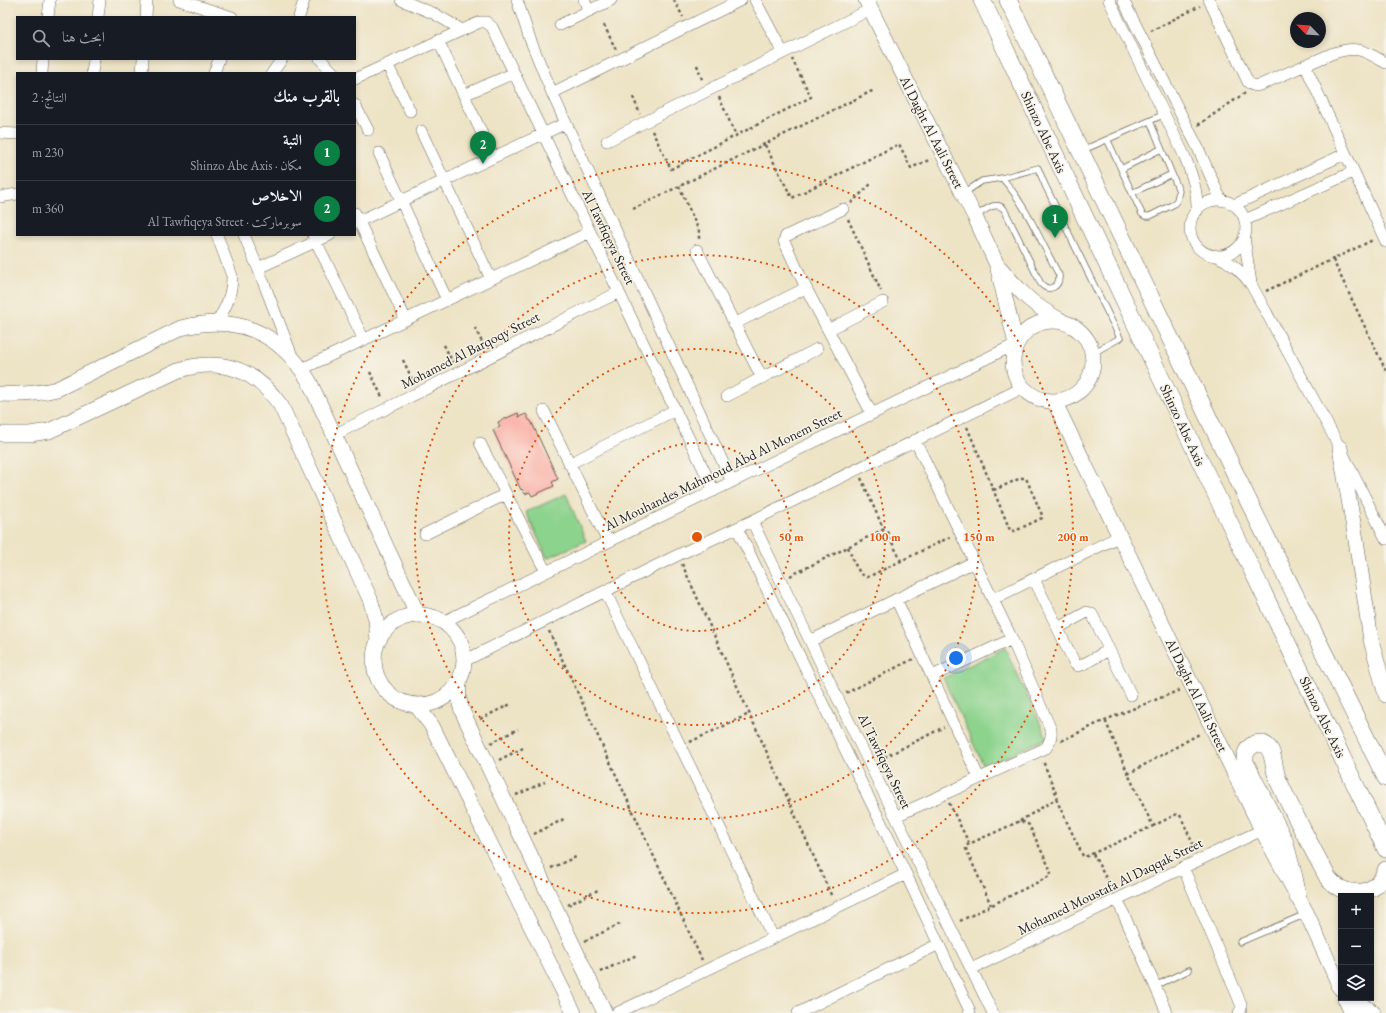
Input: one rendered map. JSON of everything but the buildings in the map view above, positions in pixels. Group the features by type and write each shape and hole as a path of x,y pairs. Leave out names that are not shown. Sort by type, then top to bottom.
{"main road":[{"name":"Shinzo Abe Axis","path":"982,0 1386,849"},
{"name":"Shinzo Abe Axis","path":"1008,0 1245,494 1386,778"},
{"path":"1298,897 1284,840 1245,762 1245,753 1255,744 1263,744 1269,749 1279,783 1332,884 1344,891 1364,892 1382,879 1386,870"},
{"path":"1356,1001 1372,1013"}],"street":[{"path":"48,16 50,0"},
{"path":"98,16 100,0"},
{"path":"146,16 147,0"},
{"path":"180,0 198,3 230,16"},
{"path":"299,16 304,0"},
{"path":"401,0 435,14 462,30"},
{"name":"Al Tawfiqeya Street","path":"517,0 530,39 552,93 732,482"},
{"path":"584,0 589,11"},
{"path":"560,25 611,0"},
{"path":"552,93 740,0"},
{"path":"755,0 786,52"},
{"path":"1109,0 1186,157 1198,198 1196,211"},
{"path":"1123,0 1190,131 1221,200"},
{"path":"1209,0 1248,82 1251,85 1256,86 1342,50 1364,50 1386,64"},
{"path":"607,141 786,52 869,5"},
{"name":"Al Daght Al Aali Street","path":"869,5 942,154 975,216 997,264 1016,344"},
{"name":"Al Tawfiqeya Street","path":"356,79 480,22 486,22 492,26 714,491"},
{"path":"438,40 493,157"},
{"path":"42,72 43,60"},
{"path":"92,72 94,60"},
{"path":"142,72 143,60"},
{"path":"214,72 219,60"},
{"path":"273,72 281,60"},
{"path":"321,60 333,72"},
{"path":"387,64 410,111"},
{"path":"1305,65 1384,239"},
{"path":"464,95 514,73"},
{"path":"356,107 368,130"},
{"path":"406,320 356,219 401,201 566,123"},
{"path":"421,131 491,279"},
{"path":"0,133 16,134"},
{"path":"379,153 447,300"},
{"path":"1234,205 1345,154"},
{"path":"1245,220 1353,172"},
{"path":"0,197 16,194"},
{"path":"1215,255 1229,253 1236,249 1241,244 1246,228 1245,220 1241,211 1234,205 1221,200 1207,202 1196,211 1193,216 1191,229 1194,241 1203,251 1224,259 1236,267 1254,290 1340,448 1386,539"},
{"path":"843,209 786,236 784,243 872,414"},
{"path":"297,363 364,340 590,232"},
{"path":"216,322 230,297 232,282 232,276 217,236"},
{"path":"244,236 297,363 309,381 418,615"},
{"path":"258,268 314,238 325,236"},
{"path":"1244,237 1254,290"},
{"path":"314,238 364,340"},
{"path":"697,250 762,378"},
{"name":"Al Daght Al Aali Street","path":"997,264 1022,294 1031,302 1042,310 1065,322"},
{"path":"734,324 806,288"},
{"name":"Mohamed Al Barqoqy Street","path":"334,435 619,292"},
{"path":"828,330 883,302"},
{"path":"1052,320 1065,322 1083,334 1090,345 1092,353 1092,370 1084,386 1071,397 1063,400 1040,400 1034,397 1022,388 1013,370 1013,356 1016,344 1025,331 1039,323 1052,320"},
{"path":"0,394 38,394 57,389 181,328 194,324 216,322 234,325 260,333 277,344 297,363"},
{"name":"Al Mouhandes Mahmoud Abd Al Monem Street","path":"443,622 1016,344"},
{"path":"727,396 817,349"},
{"path":"0,434 30,434 49,430 179,370 191,366 202,364 226,366 248,374 266,388 281,406 370,599 376,619 378,641"},
{"path":"464,660 678,555 752,521 1022,388"},
{"name":"Al Daght Al Aali Street","path":"1054,401 1262,830 1307,914 1338,981"},
{"path":"569,464 675,410"},
{"path":"544,411 608,542"},
{"path":"896,816 1043,749 1050,742 1051,730 1012,639 915,440"},
{"path":"480,442 546,572"},
{"path":"1340,448 1370,633 1386,695"},
{"path":"425,534 506,494"},
{"name":"Al Tawfiqeya Street","path":"752,521 837,698 993,1013"},
{"path":"737,528 906,874 970,1013"},
{"path":"993,599 1120,536"},
{"path":"810,641 974,562"},
{"path":"1034,579 1077,665 1082,665 1109,650"},
{"path":"766,587 781,580"},
{"path":"605,591 773,937"},
{"path":"896,599 979,778"},
{"path":"1058,628 1085,613 1090,612 1131,695"},
{"path":"460,678 453,690 442,699 430,704 416,705 404,703 393,697 384,689 378,678 374,666 374,654 378,641 383,633 399,620 418,615 427,616 443,622 452,630 458,639 463,649 464,660 460,678 458,685 458,698 460,705 605,1013"},
{"path":"932,676 1012,639"},
{"path":"416,705 432,726 574,1013"},
{"name":"Mohamed Moustafa Al Daqqak Street","path":"971,968 1262,830"},
{"path":"1183,868 1241,1004 1239,1013"},
{"path":"617,1013 836,906 906,874"},
{"path":"1117,899 1167,1013"},
{"path":"798,1013 939,944"},
{"name":"Al Daght Al Aali Street","path":"1347,1001 1352,1013"}],"lane":[{"path":"1090,147 1165,114"},
{"path":"1108,140 1142,214 1145,216 1150,216 1174,204 1177,200 1179,191 1150,121"},
{"path":"1121,169 1161,149"},
{"path":"964,194 982,181 1002,178 1041,166 1045,185 1120,338 1092,353"},
{"path":"1132,193 1172,174"},
{"path":"975,216 993,206 999,205 1002,207 1041,284 1049,289 1058,284 1059,274 1023,207 1002,178"},
{"path":"1240,942 1307,914"},
{"path":"1155,986 1189,970"}],"path":[{"path":"674,0 687,26"},
{"path":"1142,36 1209,0"},
{"path":"604,25 621,59"},
{"path":"633,97 672,169 810,97 786,52"},
{"path":"697,65 736,136"},
{"path":"1190,131 1256,86"},
{"path":"633,209 874,90"},
{"path":"765,144 792,198 899,144 911,168 942,154"},
{"path":"872,183 843,209 884,298 883,302"},
{"path":"679,186 699,231 700,238 697,250"},
{"path":"1254,290 1384,239"},
{"path":"1332,260 1386,371"},
{"path":"475,328 490,357"},
{"path":"444,345 458,373"},
{"path":"403,360 418,393"},
{"path":"370,372 387,408"},
{"path":"962,417 994,490 1009,529 1011,531 1015,531 1042,518 1026,478 1021,478 994,490"},
{"path":"857,468 884,530 887,532 901,561"},
{"path":"781,580 880,530 884,530"},
{"path":"848,547 860,572 865,577 868,577 960,532"},
{"path":"678,555 836,906"},
{"path":"544,620 707,969"},
{"path":"837,698 922,654"},
{"path":"1192,685 1105,720 1043,749 1056,794 1056,799 1083,856 1087,857 1177,814 1180,815 1200,859"},
{"path":"468,724 511,704"},
{"path":"680,747 749,714"},
{"path":"1105,720 1128,774 1153,826"},
{"path":"870,765 954,723"},
{"path":"1128,774 1212,726"},
{"path":"480,749 518,729"},
{"path":"488,766 523,748"},
{"path":"504,800 545,782"},
{"path":"944,794 969,844"},
{"path":"991,904 966,849 967,845 1018,822 1056,799"},
{"path":"523,840 564,819"},
{"path":"951,926 991,904 1047,878 1050,874 1050,869 1029,825 1025,822 1018,822"},
{"path":"1093,854 1117,899"},
{"path":"539,873 578,856"},
{"path":"556,910 598,890"},
{"path":"574,946 622,923"},
{"path":"588,977 637,955"}],"green space":[{"path":"566,494 586,541 547,558 526,512"},
{"path":"1005,648 1047,738 984,767 943,678"}],"place":[{"name":"الاخلاص","path":"483,164"},
{"name":"التبة","path":"1055,238"}]}
